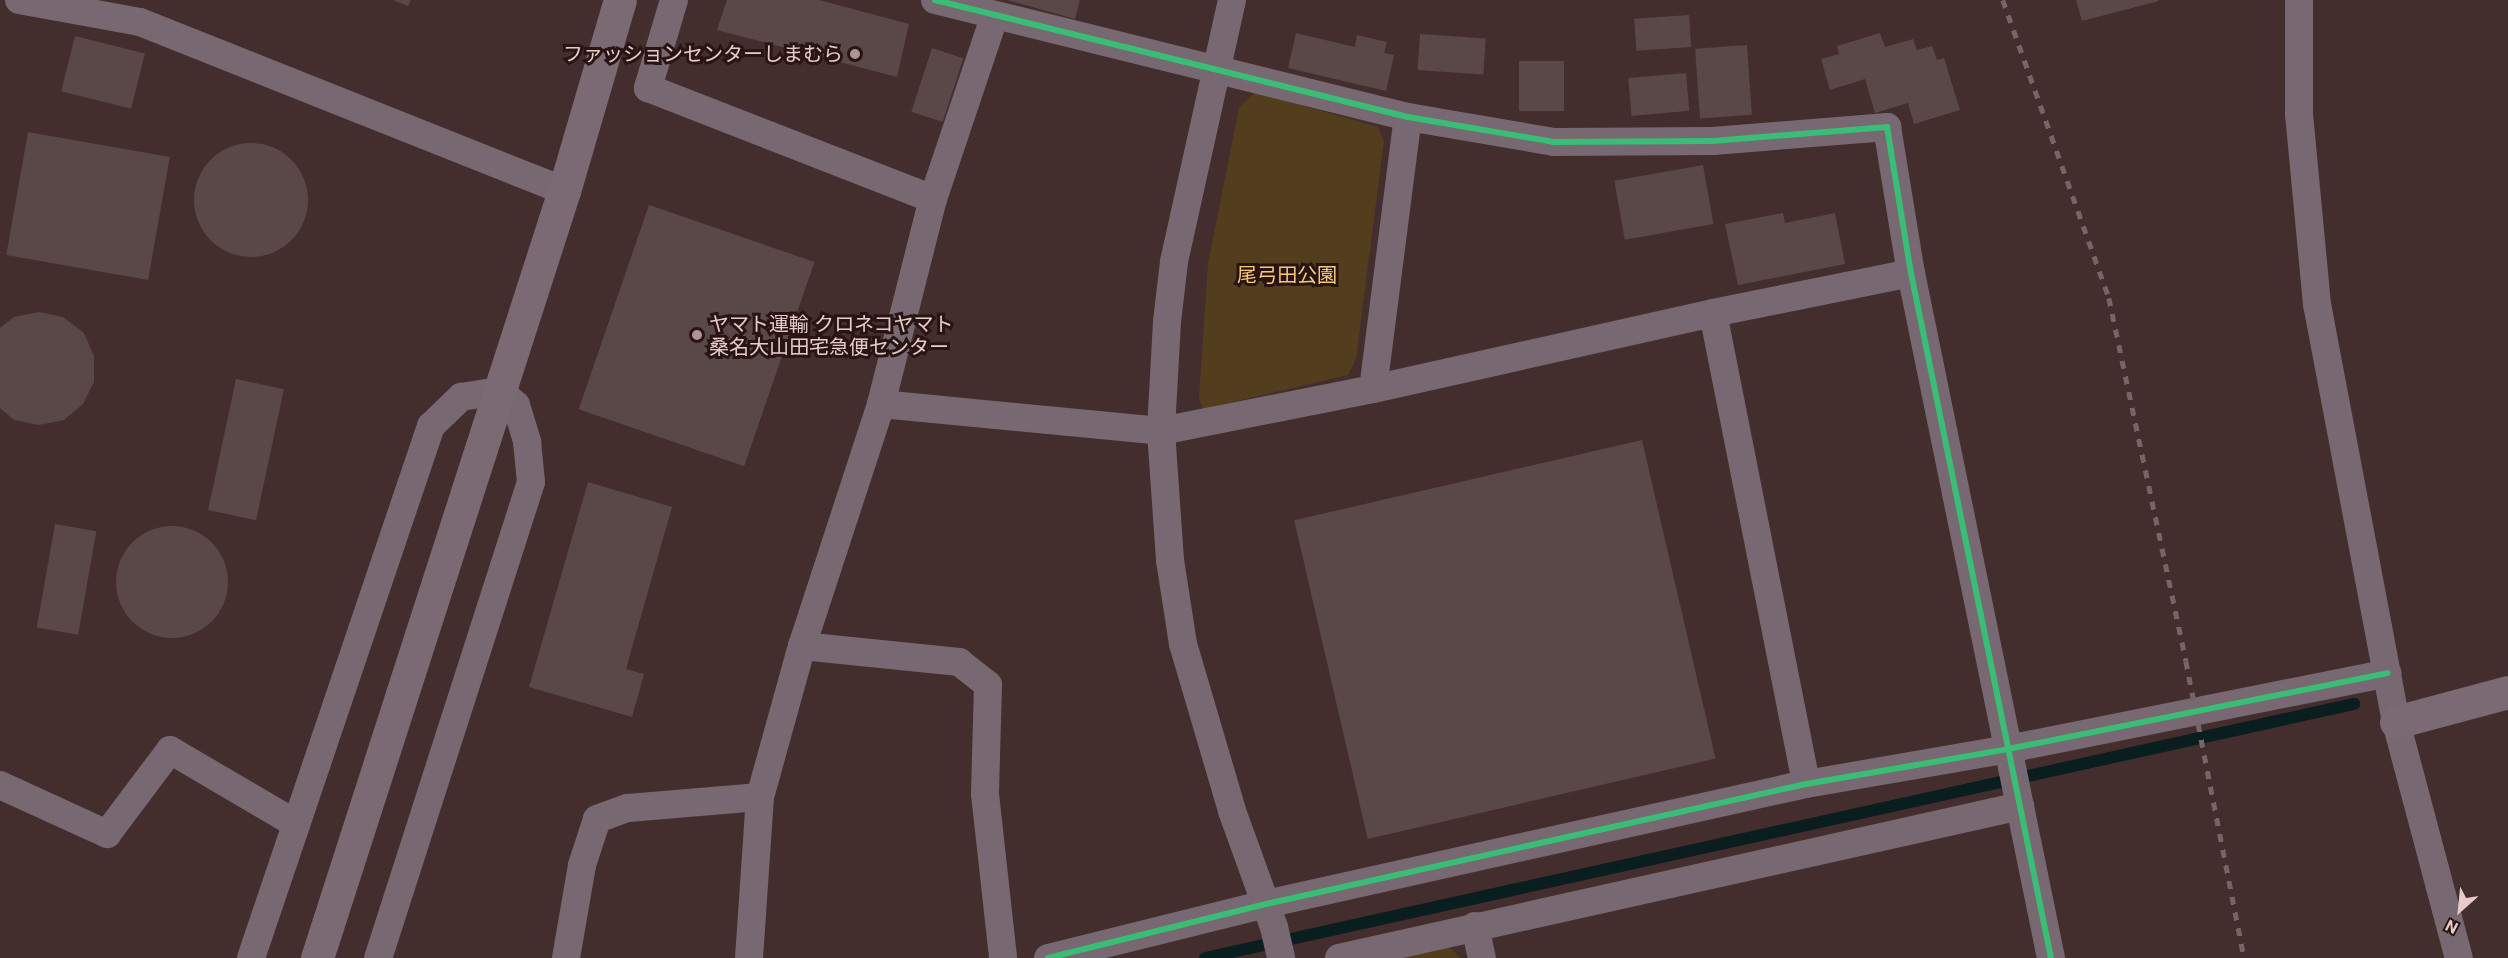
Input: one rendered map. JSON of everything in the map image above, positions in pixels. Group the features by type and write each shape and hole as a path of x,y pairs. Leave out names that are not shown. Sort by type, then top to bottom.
{"street":[{"path":"19,0 140,22 564,191"},
{"path":"317,958 564,191 620,0"},
{"path":"674,0 648,88 933,199"},
{"path":"935,0 1408,117 1554,142 1713,141 1887,127 1911,273 2051,958"},
{"path":"1232,0 1174,262 1167,322 1161,431 1170,560 1183,644 1232,811 1270,916 1281,958"},
{"path":"2299,0 2299,114 2317,304 2396,722 2459,958"},
{"path":"749,958 760,797 802,646 881,404 933,199 995,15"},
{"path":"1373,389 1408,117"},
{"path":"881,404 1161,431 1373,389 1713,313 1911,273"},
{"path":"1713,313 1806,784"},
{"path":"251,958 430,426 461,397 500,392 516,405 527,442 531,482 378,958"},
{"path":"802,646 959,662 988,685 985,794 1003,958"},
{"path":"1048,958 1270,916 1806,784 2010,755 2387,673"},
{"path":"2396,722 2508,692"},
{"path":"0,785 107,834 170,750 296,824"},
{"path":"566,958 582,865 597,819 628,808 760,797"},
{"path":"1339,958 2019,802"},
{"path":"1475,926 1482,958"}],"green space":[{"name":"尾弓田公園","path":"1255,92 1378,127 1384,141 1356,359 1348,375 1203,409 1199,398 1208,264 1239,108"},
{"path":"1440,939 1461,958 1367,958"}],"building":[{"path":"393,0 411,0 408,6"},
{"name":"ファッションセンターしまむら","path":"727,0 819,0 909,24 897,77 717,30"},
{"path":"1007,0 1080,0 1075,19"},
{"path":"2076,0 2158,0 2159,1 2082,21"},
{"path":"1689,15 1691,47 1636,51 1634,19"},
{"path":"1296,33 1355,47 1357,35 1387,42 1384,53 1394,55 1386,91 1288,68"},
{"path":"1880,33 1885,47 1913,39 1917,50 1932,46 1937,60 1944,58 1960,110 1914,124 1908,103 1875,113 1865,79 1830,90 1821,59 1839,54 1837,46"},
{"path":"1420,34 1486,39 1483,75 1417,70"},
{"path":"75,36 145,53 131,109 61,91"},
{"path":"1747,45 1752,115 1700,118 1695,49"},
{"path":"932,48 963,58 943,122 911,112"},
{"path":"1519,61 1564,61 1564,111 1519,111"},
{"path":"1686,73 1689,111 1632,116 1628,78"},
{"path":"28,132 170,157 148,280 6,255"},
{"path":"251,143 273,148 291,160 303,178 308,200 303,222 291,240 273,252 251,257 229,252 211,240 199,222 194,200 199,178 211,160 229,148"},
{"path":"1703,165 1713,224 1625,240 1614,181"},
{"name":"ヤマト運輸 クロネコヤマト 桑名大山田宅急便センター","path":"649,205 814,262 744,466 579,409"},
{"path":"1783,213 1785,223 1835,213 1845,264 1738,285 1725,224"},
{"path":"39,312 63,317 84,333 94,356 94,382 83,404 64,420 39,425 14,420 0,408 0,328 14,317"},
{"path":"236,379 284,389 256,520 208,510"},
{"path":"1642,440 1716,759 1368,839 1294,520"},
{"path":"588,482 672,507 626,669 644,674 632,717 529,687"},
{"path":"55,524 96,531 78,635 37,627"},
{"path":"172,526 193,530 212,542 224,561 228,582 224,603 212,622 193,634 172,638 151,634 132,622 120,603 116,582 120,561 132,542 151,530"}],"waterway":[{"path":"1205,958 2354,704"}],"railway":[{"path":"2003,0 2109,298 2186,661 2244,958"}],"cycle path":[{"path":"935,0 1408,117 1554,142 1713,141 1887,127 1911,273 2051,958"},
{"path":"1048,958 1266,904 1806,784 2008,749 2387,673"}],"place":[{"name":"ファッションセンターしまむら","path":"855,54"},
{"name":"ヤマト運輸 クロネコヤマト 桑名大山田宅急便センター","path":"697,335"}]}
